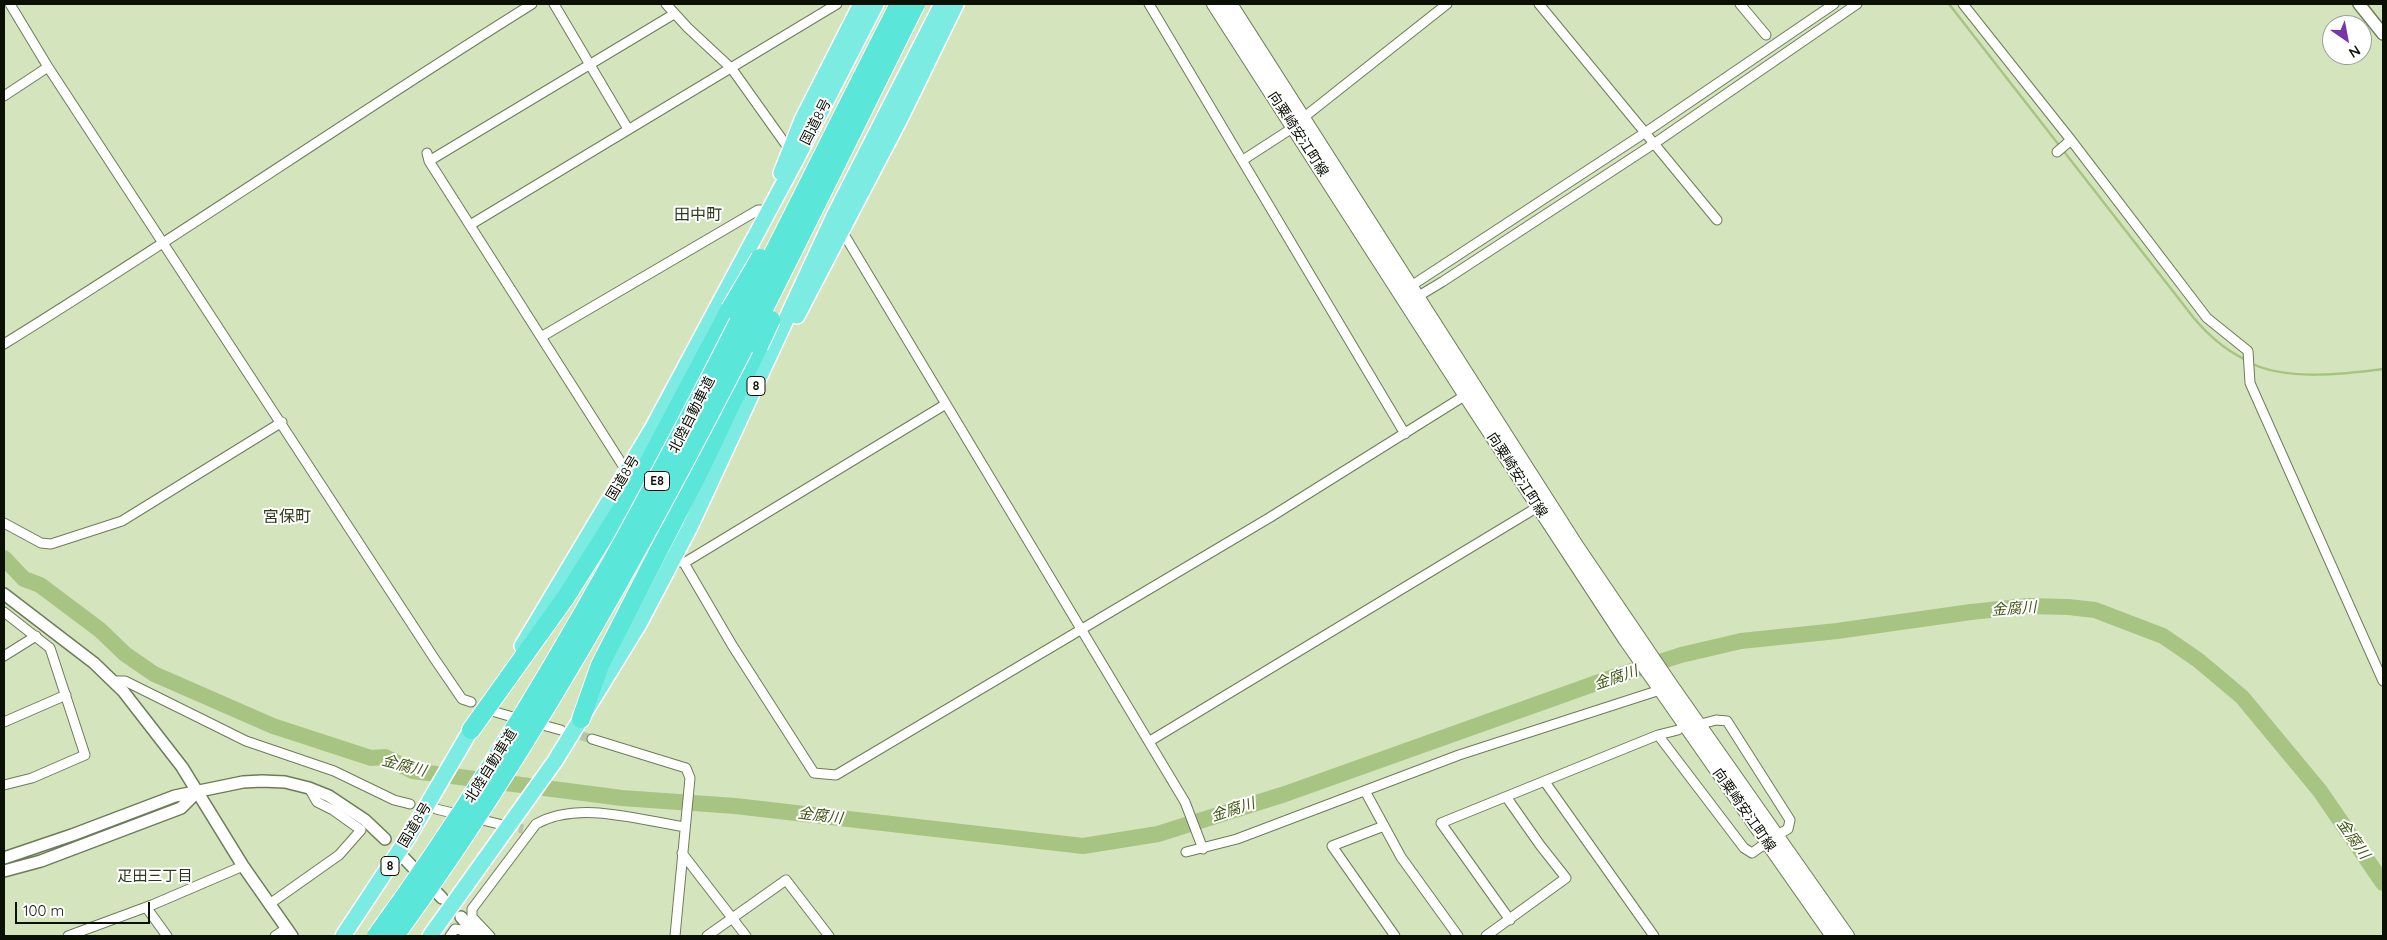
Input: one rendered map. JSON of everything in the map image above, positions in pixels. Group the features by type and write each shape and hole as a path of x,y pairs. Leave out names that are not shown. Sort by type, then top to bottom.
{"highway":[{"path":"793,154 861,4"},
{"name":"国道8号","path":"343,936 404,844 662,411 769,210 793,154 876,4"},
{"name":"北陸自動車道","path":"376,936 490,768 592,599 696,408 899,4"},
{"name":"北陸自動車道","path":"395,936 504,774 607,605 705,425 916,4"},
{"name":"8","path":"430,936 555,761 678,562 779,331 834,216 942,4"},
{"path":"748,404 842,231 901,117 956,4"},
{"path":"469,732 566,596 649,462 730,309 800,188 849,94 872,56"},
{"path":"580,718 600,665 698,472 787,285 865,107"}],"main road":[{"name":"向粟崎安江町線","path":"1214,4 1299,122"},
{"name":"向粟崎安江町線","path":"1230,4 1299,122 1543,504 1631,637 1771,840 1833,936"},
{"name":"向粟崎安江町線","path":"1771,840 1847,936"}],"street":[{"path":"10,4 48,67 282,422 434,658 462,699 471,702"},
{"path":"4,344 163,244 390,92 532,4"},
{"path":"554,4 628,129"},
{"path":"668,4 674,14 732,69 793,154 834,216"},
{"path":"470,226 837,4"},
{"path":"1149,4 1405,434"},
{"path":"1243,160 1299,122 1447,4"},
{"path":"1539,4 1717,220"},
{"path":"1740,4 1766,35"},
{"path":"1410,293 1834,4"},
{"path":"1410,293 1655,143 1857,4"},
{"path":"1963,4 2207,318 2248,351 2250,383 2383,681"},
{"path":"2359,4 2383,34"},
{"path":"627,472 428,157 674,14"},
{"path":"5,93 48,67"},
{"path":"2057,152 2069,141"},
{"path":"541,337 758,210 769,210"},
{"path":"842,231 1150,741 1185,802 1201,847"},
{"path":"946,404 678,562 814,772 836,775 1269,518 1471,392"},
{"path":"4,523 41,544 51,544 122,520 282,422"},
{"path":"1150,741 1543,504"},
{"path":"4,594 114,681 155,730 182,767 242,866 271,903 289,932 275,936"},
{"path":"4,612 50,648 85,756 32,778 4,785"},
{"path":"4,656 36,636"},
{"path":"114,681 125,681 246,741 334,771 394,800 410,804"},
{"path":"1186,852 1237,839 1459,755 1666,688"},
{"path":"4,722 66,695"},
{"path":"492,711 561,730"},
{"path":"1658,735 1744,848 1752,853 1788,829 1790,820 1727,721 1716,720 1705,723"},
{"path":"1510,920 1441,823 1507,798 1658,735 1678,730"},
{"path":"592,739 686,768 690,778 675,936"},
{"path":"4,858 72,835 175,796 243,782 262,781 285,782 309,788 348,807 386,838"},
{"path":"1545,782 1654,936"},
{"path":"271,903 339,854 361,830 333,810 317,802 309,788"},
{"path":"1365,791 1401,858 1458,936"},
{"path":"4,871 42,861 180,808 197,792"},
{"path":"1486,936 1566,878 1507,798"},
{"path":"436,809 503,824"},
{"path":"490,936 472,917 472,909 526,831 544,819 570,812 592,812 685,825"},
{"path":"1384,826 1332,846 1395,936"},
{"path":"682,853 746,936"},
{"path":"404,858 442,898"},
{"path":"68,936 80,934 242,866"},
{"path":"707,936 786,880 829,936"},
{"path":"146,907 167,936"},
{"path":"461,917 478,936"},
{"path":"450,936 455,930 462,930 467,936"}],"waterway":[{"path":"1949,4 2193,317 2217,342 2246,360"},
{"path":"2251,363 2265,369 2281,372 2316,375 2383,369"},
{"name":"金腐川","path":"4,558 24,579 40,585 100,630 125,654 154,674 273,726 371,758 385,757 413,771 622,798 735,806 1083,846 1158,834 1285,794 1616,676 1681,655 1741,641 1837,631 2028,606 2095,610 2163,636 2198,660 2242,697 2320,791 2383,883"}],"tunnel":[{"path":"568,732 592,739"},
{"path":"506,825 523,829"}],"district":[{"name":"田中町","path":"698,215"},
{"name":"宮保町","path":"287,517"},
{"name":"疋田三丁目","path":"155,876"}]}
